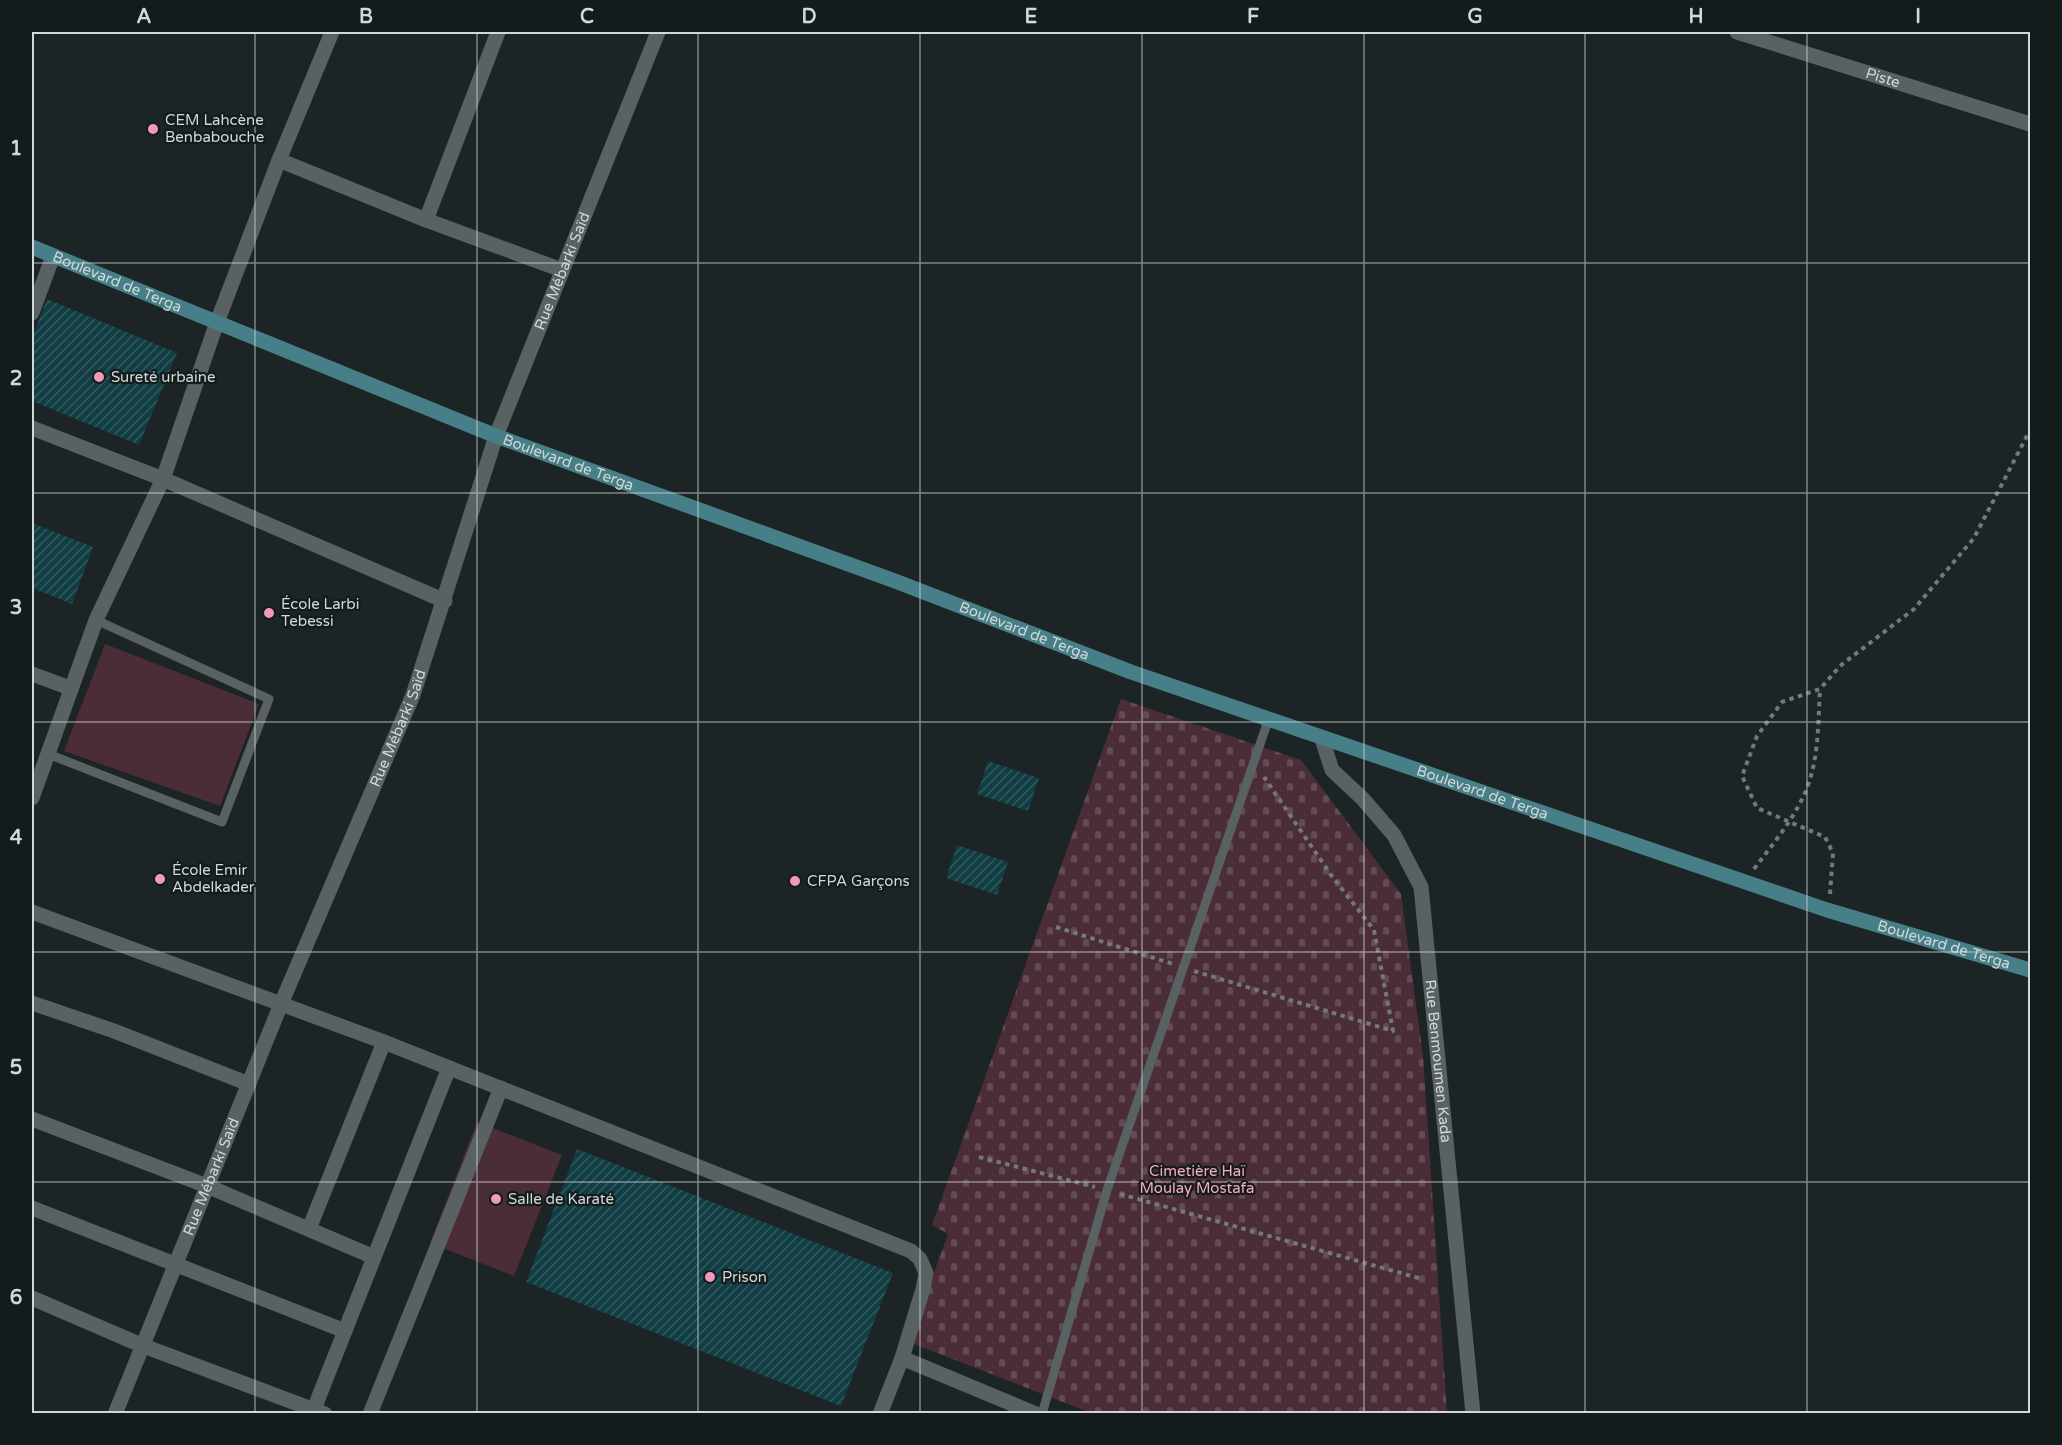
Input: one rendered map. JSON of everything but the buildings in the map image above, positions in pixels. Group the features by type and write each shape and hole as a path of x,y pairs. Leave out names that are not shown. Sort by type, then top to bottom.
{"main road":[{"name":"Boulevard de Terga","path":"32,247 216,325 496,436 895,580 1131,672 1827,910 2031,970"}],"street":[{"path":"32,798 96,620 163,479 216,325 279,160 332,32"},
{"path":"426,220 498,32"},
{"name":"Rue Mébarki Saïd","path":"115,1413 282,1004 413,695 496,436 658,32"},
{"name":"Piste","path":"1737,32 2031,124"},
{"path":"279,160 426,220 562,270"},
{"path":"32,313 53,256"},
{"path":"32,428 163,479 445,601"},
{"path":"32,674 70,688"},
{"name":"Rue Benmoumen Kada","path":"1323,739 1332,770 1362,798 1394,835 1421,886 1473,1413"},
{"path":"32,912 384,1042 911,1251 920,1259 926,1273 902,1358 880,1413"},
{"path":"32,1004 114,1031 249,1084"},
{"path":"309,1229 384,1042"},
{"path":"32,1298 141,1345 320,1411 345,1331 449,1068"},
{"path":"370,1413 501,1088"},
{"path":"32,1119 207,1186 374,1257"},
{"path":"32,1208 345,1331"},
{"path":"902,1358 1036,1413"}],"lane":[{"path":"48,754 222,822 269,699 96,620"},
{"path":"1042,1413 1107,1191 1269,718"}],"path":[{"path":"1827,910 1833,852 1825,837 1756,808 1742,776 1757,736 1782,702 1820,689 1840,666 1914,609 1974,538 2031,430"},
{"path":"1744,882 1789,823 1805,793 1815,755 1820,689"},
{"path":"1056,927 1393,1031 1374,930 1331,875 1279,796 1253,763"},
{"path":"979,1157 1422,1279"}],"green space":[{"path":"105,644 259,704 220,806 64,751"},
{"name":"Cimetière Haï Moulay Mostafa","path":"1121,699 1301,760 1401,894 1423,1056 1447,1413 1091,1413 909,1342 948,1234 932,1225"},
{"name":"Salle de Karaté","path":"477,1122 562,1155 514,1276 430,1243"}],"place":[{"name":"CEM Lahcène Benbabouche","path":"153,129"},
{"name":"Sureté urbaine","path":"99,377"},
{"name":"École Larbi Tebessi","path":"269,613"},
{"name":"École Emir Abdelkader","path":"160,879"},
{"name":"CFPA Garçons","path":"795,881"},
{"name":"Salle de Karaté","path":"496,1199"},
{"name":"Prison","path":"710,1277"}]}
